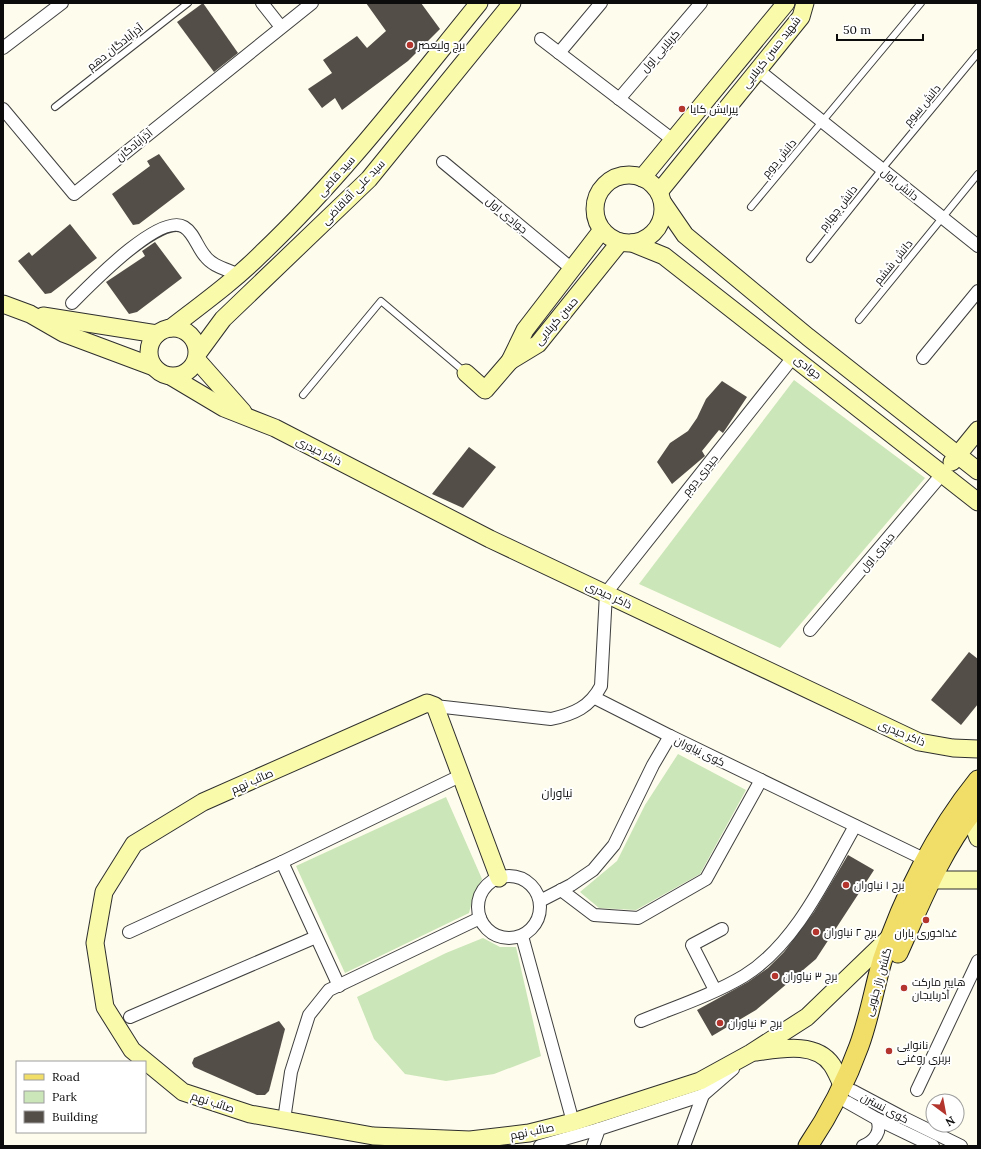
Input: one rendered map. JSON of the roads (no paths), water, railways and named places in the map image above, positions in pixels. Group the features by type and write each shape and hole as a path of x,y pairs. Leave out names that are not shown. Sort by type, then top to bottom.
{"main road":[{"name":"گلشن راز جنوبی","path":"808,1146 834,1106 847,1092 882,962 926,860 964,797 978,780"},
{"name":"گلشن راز جنوبی","path":"819,1146 868,1050 897,956 930,880 974,810"}],"street":[{"path":"3,48 62,3"},
{"path":"262,3 281,26"},
{"name":"آذرآبادگان","path":"3,109 74,194 281,26 312,3"},
{"name":"سید قاضی","path":"164,331 239,275 263,253 344,169 479,3"},
{"name":"سید علی آقاقاضی","path":"197,357 223,320 369,179 512,3"},
{"path":"559,53 601,3"},
{"name":"کربلایی اول","path":"619,99 701,3"},
{"name":"شهید حسن کربلایی","path":"642,178 786,3"},
{"name":"شهید حسن کربلایی","path":"661,197 758,70 801,17 805,3"},
{"path":"541,39 673,140"},
{"name":"دانش اول","path":"758,70 978,246"},
{"name":"جوادی اول","path":"443,162 572,269"},
{"path":"661,197 663,214 660,225 653,234 643,241 626,243 610,238 602,230 597,220 595,209 597,198 602,188 610,181 620,176 631,175 652,183 661,197 685,235 808,338 978,471"},
{"path":"72,303 121,257 141,241 169,225 178,224 186,228 205,256 214,264 239,275 253,290"},
{"name":"حسن کربلایی","path":"510,361 525,330 602,230"},
{"name":"حسن کربلایی","path":"510,361 538,344 626,243"},
{"name":"جوادی","path":"626,243 664,256 794,356 978,502"},
{"path":"923,358 978,292"},
{"path":"3,304 30,314 63,333 154,367"},
{"path":"30,314 106,327 164,331 178,328 191,335 195,341 197,357 247,417"},
{"path":"164,331 150,346 150,360 159,372 172,377 184,374 190,371 197,357"},
{"path":"794,356 808,338"},
{"name":"حیدری دوم","path":"606,593 794,356"},
{"path":"466,373 486,390 510,361"},
{"name":"ذاکر حیدری","path":"172,377 224,408 274,428 490,540 606,593 919,742 953,748 978,749"},
{"path":"943,473 978,430"},
{"name":"حیدری اول","path":"810,630 943,473"},
{"path":"499,878 462,775 435,706 551,719 570,715 595,698 601,686 606,593"},
{"path":"595,698 670,736"},
{"name":"صائب نهم","path":"145,1061 132,1050 105,1007 95,943 104,892 134,844 203,802 427,703 435,706"},
{"name":"کوی نیاوران","path":"540,901 593,870 614,844 653,765 670,736 926,860"},
{"path":"129,932 282,862 462,775"},
{"path":"561,890 594,916 638,918 706,879 761,780"},
{"path":"974,810 978,838"},
{"path":"641,1021 715,990 744,975 767,957 799,921 815,897 855,826"},
{"path":"282,862 339,986"},
{"path":"514,877 529,883 536,891 540,901 540,912 537,922 531,930 522,936 511,939 501,938 492,934 485,927 480,918 478,908 481,894 490,882 499,878 514,877"},
{"path":"930,880 978,880"},
{"path":"284,1120 291,1072 309,1015 328,990 480,918"},
{"path":"715,990 692,945 722,929"},
{"name":"صائب نهم","path":"146,1062 183,1092 250,1114 373,1136 470,1140 528,1133 573,1122 700,1081 751,1053 807,1016 893,934"},
{"path":"522,936 573,1122"},
{"path":"130,1017 316,937"},
{"path":"917,1090 978,961"},
{"path":"540,1146 599,1129 703,1095 751,1053 792,1047 815,1052 831,1064 847,1092 877,1119 933,1146"},
{"name":"کوی نسترن","path":"847,1092 961,1146"},
{"path":"684,1146 703,1095"},
{"path":"862,1146 874,1140 878,1131 877,1119"},
{"path":"593,1146 599,1129"}],"lane":[{"name":"آذرآبادگان دهم","path":"55,107 188,3"},
{"path":"822,121 921,3"},
{"name":"دانش سوم","path":"882,169 978,53"},
{"name":"دانش دوم","path":"751,207 822,121"},
{"name":"دانش چهارم","path":"810,259 882,169"},
{"name":"دانش ششم","path":"859,320 978,174"},
{"path":"303,395 381,301 466,373"}],"place":[{"name":"برج ولیعصر","path":"410,45"},
{"name":"پیرایش کایا","path":"682,109"},
{"name":"برح ۱ نیاوران","path":"846,885"},
{"name":"غذاخوری باران","path":"926,920"},
{"name":"برج ۲ نیاوران","path":"816,932"},
{"name":"برج ۳ نیاوران","path":"775,976"},
{"name":"هایپر مارکت آذربایجان","path":"904,988"},
{"name":"برج ۴ نیاوران","path":"720,1023"},
{"name":"نانوایی بربری روغنی","path":"889,1051"}],"district":[{"name":"نیاوران","path":"557,792"}]}
